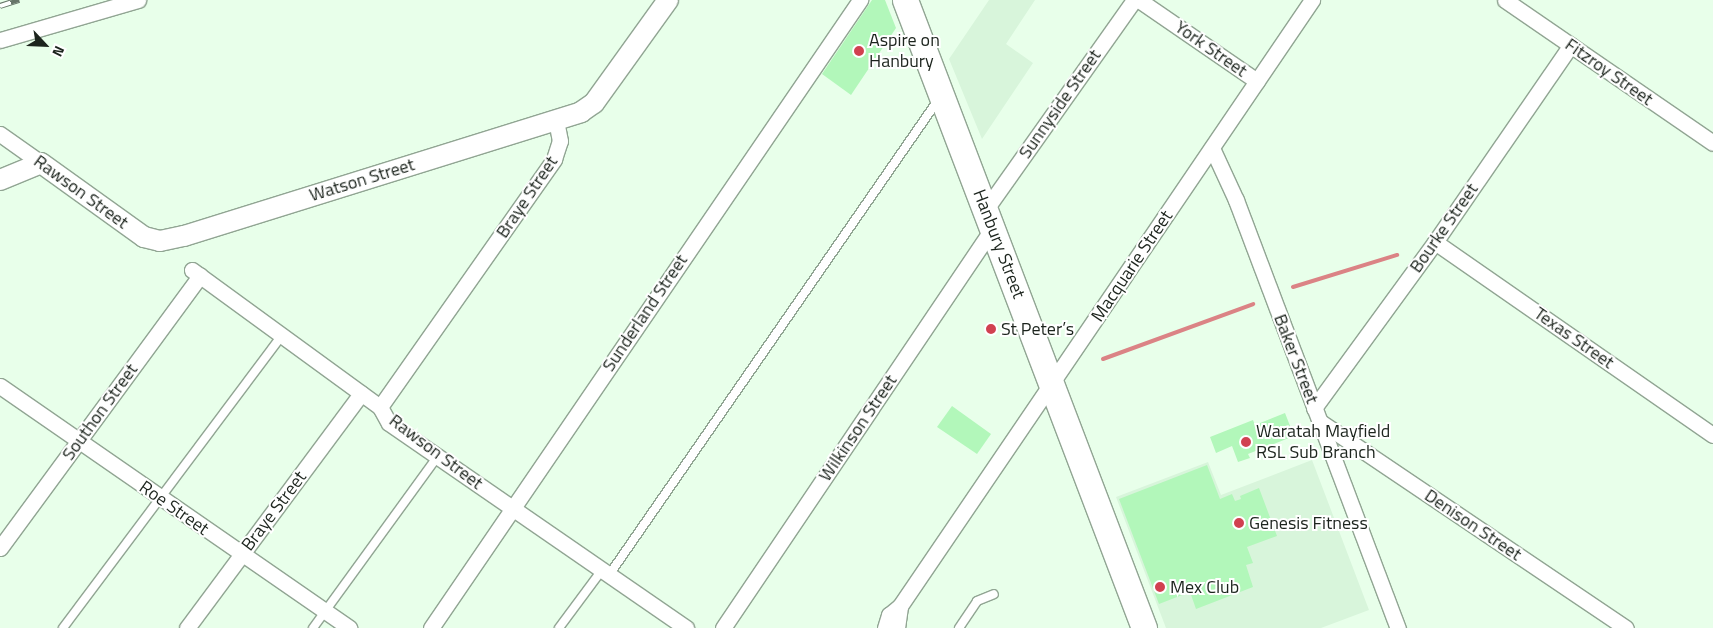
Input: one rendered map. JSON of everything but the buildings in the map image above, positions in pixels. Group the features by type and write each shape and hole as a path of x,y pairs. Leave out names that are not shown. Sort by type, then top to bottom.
{"main road":[{"name":"Hanbury Street","path":"905,0 1144,628"}],"street":[{"path":"0,40 138,0"},
{"path":"556,120 581,112 594,103 668,0"},
{"name":"Sunderland Street","path":"431,628 860,0"},
{"name":"Sunnyside Street","path":"989,219 1134,0"},
{"name":"York Street","path":"1140,0 1257,81"},
{"name":"Macquarie Street","path":"885,628 889,615 900,606 1312,0"},
{"name":"Fitzroy Street","path":"1505,0 1713,143"},
{"name":"Bourke Street","path":"1317,415 1571,45"},
{"name":"Watson Street","path":"167,240 556,120"},
{"name":"Braye Street","path":"380,407 554,159 560,141 556,120"},
{"name":"Rawson Street","path":"0,134 137,233 152,240 167,240"},
{"name":"Baker Street","path":"1212,148 1236,200 1398,628"},
{"path":"0,180 40,163"},
{"name":"Wilkinson Street","path":"723,628 989,219"},
{"name":"Texas Street","path":"1435,242 1713,435"},
{"name":"Rawson Street","path":"196,273 380,407 390,423 682,627"},
{"name":"Southon Street","path":"0,548 79,442 196,273"},
{"name":"Roe Street","path":"0,386 349,628"},
{"name":"Braye Street","path":"187,628 361,394"},
{"name":"Denison Street","path":"1317,415 1626,628"},
{"name":"Macquarie Street","path":"897,628 900,606"}],"lane":[{"path":"559,628 605,573 942,96"},
{"path":"63,628 282,335"},
{"path":"313,628 438,456"},
{"path":"959,628 978,601 994,594"}],"shaded area":[{"path":"989,0 1035,0 1006,44 1033,63 982,139 949,59"},
{"path":"1312,460 1369,610 1321,628 1166,628 1116,497 1208,462 1221,495"}],"waterway":[{"path":"1293,287 1397,255"},
{"path":"1103,359 1253,304"}],"railway":[{"path":"0,6 19,0"}],"place":[{"name":"Aspire on Hanbury","path":"859,51"},
{"name":"St Peter’s","path":"991,329"},
{"name":"Waratah Mayfield RSL Sub Branch","path":"1246,442"},
{"name":"Genesis Fitness","path":"1239,523"},
{"name":"Mex Club","path":"1160,587"}]}
